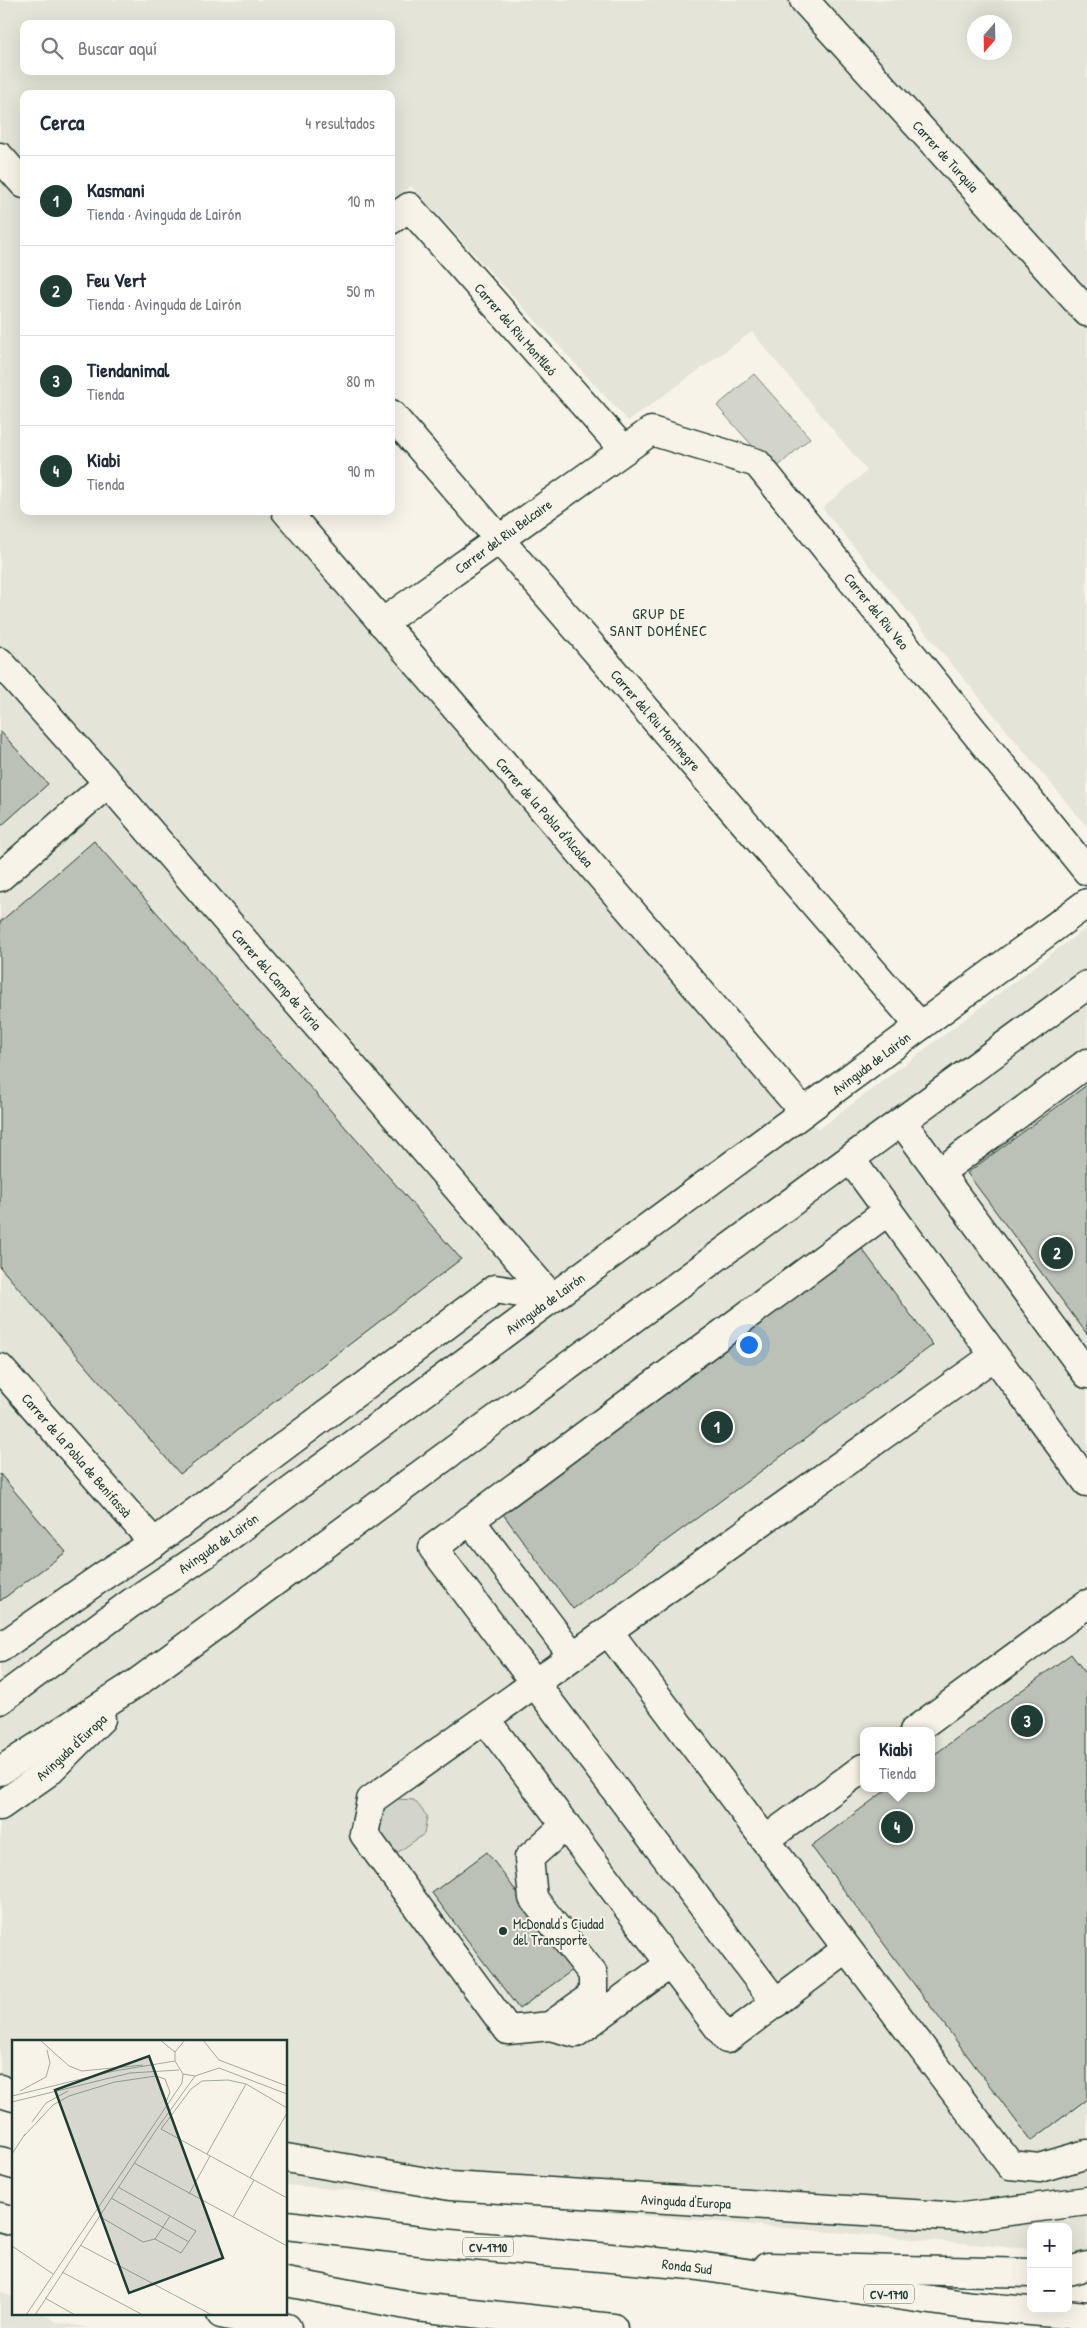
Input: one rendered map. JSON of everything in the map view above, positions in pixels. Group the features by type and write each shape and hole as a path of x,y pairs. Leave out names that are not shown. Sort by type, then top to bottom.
{"street":[{"name":"Carrer de Turquia","path":"804,0 1087,312"},
{"path":"0,157 20,180"},
{"name":"Carrer del Riu Montlleó","path":"400,214 624,450"},
{"name":"Carrer del Riu Montnegre","path":"395,419 920,1026"},
{"name":"Carrer del Riu Veo","path":"624,450 651,431 757,463 1087,871"},
{"name":"Carrer del Riu Belcaire","path":"382,623 624,450"},
{"name":"Carrer de la Pobla d'Alcolea","path":"289,515 804,1112"},
{"name":"Carrer del Camp de Túria","path":"0,662 108,783 552,1298"},
{"path":"0,878 108,783"},
{"name":"Avinguda de Lairón","path":"0,1700 131,1602 208,1552 1087,903"},
{"path":"0,1771 138,1682 1087,985"},
{"path":"939,1173 1087,1063"},
{"path":"902,1122 1087,1374"},
{"path":"851,1160 1087,1482"},
{"path":"776,2003 433,1548 888,1210"},
{"path":"0,1648 154,1543 496,1289 552,1298"},
{"path":"670,1964 576,2033 550,2026 508,2030 364,1834 371,1800 994,1356"},
{"name":"Carrer de la Pobla de Benifassà","path":"0,1368 154,1543"},
{"path":"470,1520 572,1656"},
{"path":"106,1574 131,1602"},
{"path":"919,1727 1087,1604"},
{"path":"608,1631 1010,2166 1039,2168 1087,2154"},
{"name":"Avinguda d'Europa","path":"0,1806 47,1773 138,1682"},
{"path":"485,1719 727,2039 847,1950"},
{"path":"765,1840 860,1770"},
{"path":"550,2026 593,1996 593,1974 533,1898 528,1858 566,1825"},
{"path":"0,2089 7,2095 12,2096"},
{"name":"Avinguda d'Europa","path":"288,2158 450,2186 962,2217 1087,2201"},
{"name":"Ronda Sud","path":"288,2226 428,2242 691,2265 972,2306 1087,2316"},
{"path":"691,2265 1027,2273"},
{"path":"1072,2270 1087,2266"},
{"path":"288,2282 417,2307 613,2328"},
{"path":"230,2316 287,2328"}],"shaded area":[{"path":"0,0 1087,0 1087,827 822,508 867,471 752,332 628,421 411,186 395,198 395,90 20,90 20,515 286,515 819,1129 1087,927 1087,2254 1072,2252 1072,2223 1027,2223 1027,2249 288,2185 288,2040 12,2040 12,2112 0,2109"},
{"path":"754,374 810,438 774,470 717,406"},
{"path":"397,1799 414,1800 427,1816 424,1834 397,1853 377,1829 383,1809"},
{"path":"0,2291 12,2297 12,2316 46,2316 57,2322 91,2328 0,2328"}],"building":[{"path":"0,731 48,784 0,827"},
{"path":"94,841 461,1259 180,1474 0,1267 0,922"},
{"path":"1087,1085 1087,1334 967,1173"},
{"path":"860,1246 933,1345 573,1609 500,1510"},
{"path":"0,1474 66,1552 0,1601"},
{"path":"1071,1654 1087,1675 1087,2099 1031,2141 811,1846 884,1792 935,1792 935,1754"},
{"name":"McDonald's Ciudad del Transporte","path":"487,1852 574,1969 519,2009 432,1893"}],"place":[{"name":"Feu Vert","path":"1057,1253"},
{"name":"Kasmani","path":"717,1427"},
{"name":"Tiendanimal","path":"1027,1721"},
{"name":"Kiabi","path":"897,1827"},
{"name":"McDonald's Ciudad del Transporte","path":"503,1931"}],"district":[{"name":"GRUP DE SANT DOMÉNEC","path":"659,622"}]}
